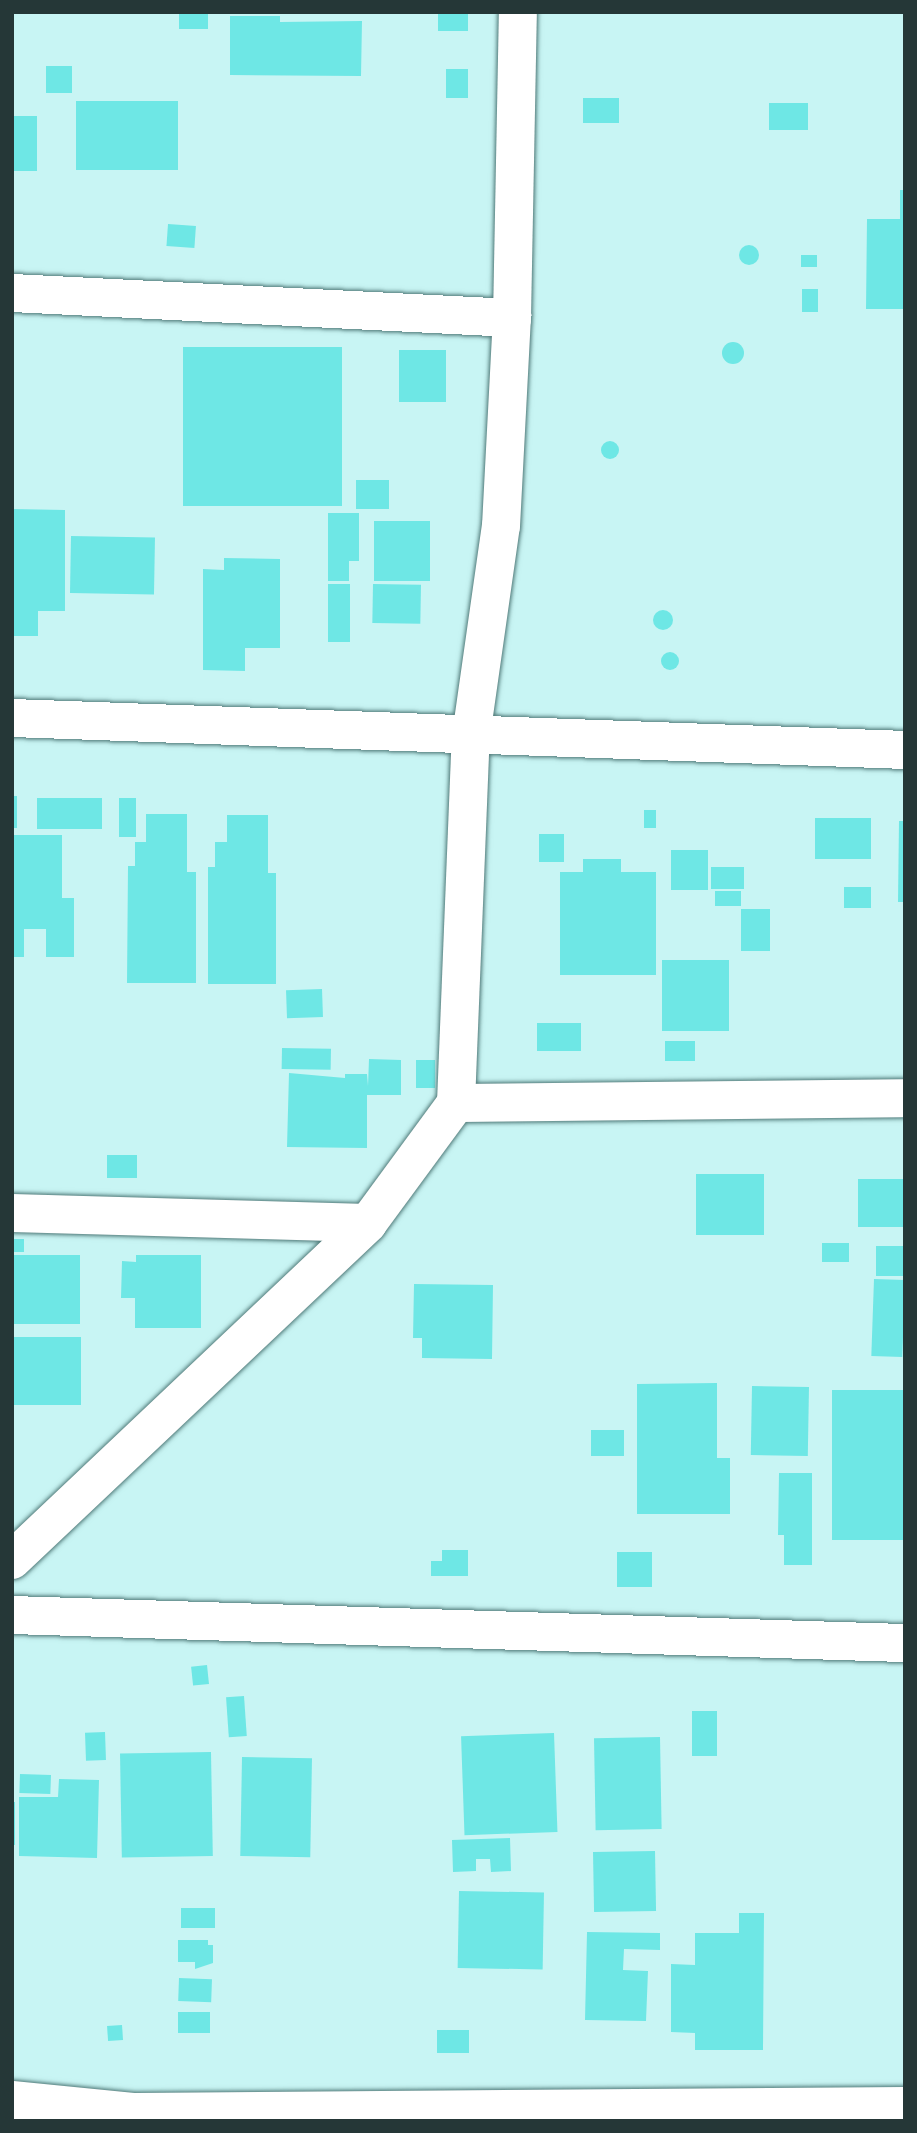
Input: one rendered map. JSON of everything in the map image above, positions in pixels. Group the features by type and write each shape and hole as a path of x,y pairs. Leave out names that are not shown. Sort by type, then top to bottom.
{"street":[{"path":"12,1560 368,1223 456,1102 471,736 501,526 512,318 517,12"},
{"path":"12,293 512,318"},
{"path":"12,718 905,750"},
{"path":"456,1102 905,1098"},
{"path":"12,1213 368,1223"},
{"path":"12,1615 905,1643"},
{"path":"12,2100 135,2117 905,2106"}],"building":[{"path":"179,12 208,12 208,29 179,29"},
{"path":"438,12 468,12 468,31 438,31"},
{"path":"230,16 280,16 280,22 362,21 361,76 230,75"},
{"path":"46,66 72,66 72,93 46,93"},
{"path":"446,69 468,69 468,98 446,98"},
{"path":"583,98 619,98 619,123 583,123"},
{"path":"76,101 178,101 178,170 76,170"},
{"path":"769,103 808,103 808,130 769,130"},
{"path":"12,116 37,116 37,171 12,171"},
{"path":"900,190 905,190 905,309 866,309 867,219 900,219"},
{"path":"168,224 196,226 194,248 166,246"},
{"path":"749,245 756,248 759,255 756,262 749,265 742,262 739,255 742,248"},
{"path":"801,255 817,255 817,267 801,267"},
{"path":"802,289 818,289 818,312 802,312"},
{"path":"733,342 741,345 744,353 741,361 733,364 725,361 722,353 725,345"},
{"path":"183,347 342,347 342,506 183,506"},
{"path":"399,350 446,350 446,402 399,402"},
{"path":"610,441 616,444 619,450 616,456 610,459 604,456 601,450 604,444"},
{"path":"356,480 389,480 389,509 356,509"},
{"path":"12,509 65,510 65,611 38,611 38,636 12,636"},
{"path":"328,513 359,513 359,561 349,561 349,581 328,581"},
{"path":"374,521 430,521 430,581 374,581"},
{"path":"71,536 155,537 154,594 70,593"},
{"path":"224,558 280,559 280,648 245,648 245,671 203,670 203,569 224,570"},
{"path":"328,584 350,584 350,642 328,642"},
{"path":"373,584 421,585 420,624 372,623"},
{"path":"663,610 670,613 673,620 670,627 663,630 656,627 653,620 656,613"},
{"path":"666,652 674,652 679,661 677,668 666,670 661,665 661,657"},
{"path":"12,796 17,796 17,828 12,828"},
{"path":"37,798 102,798 102,829 37,829"},
{"path":"119,798 136,798 136,837 119,837"},
{"path":"644,810 656,810 656,828 644,828"},
{"path":"146,814 187,814 187,872 196,872 196,983 127,983 128,866 135,866 135,842 146,842"},
{"path":"227,815 268,815 268,873 276,873 276,984 208,984 208,867 215,867 215,842 227,842"},
{"path":"815,818 871,818 871,859 815,859"},
{"path":"899,821 905,821 905,902 898,902"},
{"path":"539,834 564,834 564,862 539,862"},
{"path":"12,835 62,835 62,898 74,898 74,957 46,957 46,929 24,929 24,957 12,957"},
{"path":"671,850 708,850 708,890 671,890"},
{"path":"583,859 621,859 621,872 656,872 656,975 560,975 560,872 583,872"},
{"path":"711,867 744,867 744,889 711,889"},
{"path":"844,887 871,887 871,908 844,908"},
{"path":"715,891 741,891 741,906 715,906"},
{"path":"741,909 770,909 770,951 741,951"},
{"path":"662,960 729,960 729,1031 662,1031"},
{"path":"322,989 323,1017 287,1018 286,990"},
{"path":"537,1023 581,1023 581,1051 537,1051"},
{"path":"665,1041 695,1041 695,1061 665,1061"},
{"path":"282,1048 331,1049 331,1070 282,1069"},
{"path":"369,1059 401,1060 401,1095 367,1095 367,1148 287,1147 289,1073 345,1078 345,1074 367,1074 368,1086"},
{"path":"416,1060 435,1060 435,1088 416,1088"},
{"path":"107,1155 137,1155 137,1178 107,1178"},
{"path":"696,1174 764,1174 764,1235 696,1235"},
{"path":"858,1179 905,1179 905,1227 858,1227"},
{"path":"12,1239 24,1239 24,1252 12,1252"},
{"path":"822,1243 849,1243 849,1262 822,1262"},
{"path":"876,1246 905,1246 905,1276 876,1276"},
{"path":"14,1255 80,1255 80,1324 14,1324"},
{"path":"136,1255 201,1255 201,1328 135,1328 135,1298 121,1298 122,1261 136,1262"},
{"path":"874,1279 905,1280 902,1357 871,1356"},
{"path":"414,1284 493,1285 492,1359 422,1358 422,1338 413,1338"},
{"path":"14,1337 81,1337 81,1405 14,1405"},
{"path":"717,1383 717,1458 730,1458 730,1514 637,1514 637,1384"},
{"path":"752,1386 809,1387 808,1456 751,1455"},
{"path":"832,1390 905,1390 905,1540 832,1540"},
{"path":"591,1430 624,1430 624,1456 591,1456"},
{"path":"779,1473 812,1473 812,1565 784,1565 784,1535 778,1535"},
{"path":"442,1550 468,1550 468,1576 431,1576 431,1561 442,1561"},
{"path":"617,1552 652,1552 652,1587 617,1587"},
{"path":"207,1665 209,1684 193,1686 191,1667"},
{"path":"244,1696 247,1736 229,1737 226,1697"},
{"path":"692,1711 717,1711 717,1756 692,1756"},
{"path":"105,1732 106,1760 86,1761 85,1733"},
{"path":"554,1733 557,1832 465,1835 461,1736"},
{"path":"660,1737 662,1829 596,1830 594,1738"},
{"path":"211,1752 213,1856 122,1858 120,1754"},
{"path":"242,1757 312,1758 310,1857 240,1856"},
{"path":"20,1774 51,1775 50,1794 19,1793"},
{"path":"59,1779 99,1780 97,1858 19,1856 19,1797 58,1797"},
{"path":"12,1802 15,1802 15,1845 12,1845"},
{"path":"510,1838 511,1871 491,1872 490,1859 476,1859 476,1871 453,1872 452,1840"},
{"path":"655,1851 656,1911 594,1912 593,1852"},
{"path":"459,1891 544,1892 543,1969 458,1968"},
{"path":"181,1908 215,1908 215,1928 181,1928"},
{"path":"739,1913 764,1913 763,2050 695,2050 695,2033 671,2032 671,1964 695,1965 695,1933 739,1933"},
{"path":"587,1932 660,1933 660,1950 624,1949 623,1970 648,1971 646,2021 585,2020"},
{"path":"178,1940 208,1940 208,1945 213,1945 213,1963 195,1969 195,1962 178,1962"},
{"path":"179,1978 212,1979 211,2002 178,2001"},
{"path":"178,2012 210,2012 210,2033 178,2033"},
{"path":"122,2025 123,2040 108,2041 107,2026"},
{"path":"437,2030 469,2030 469,2053 437,2053"}]}
